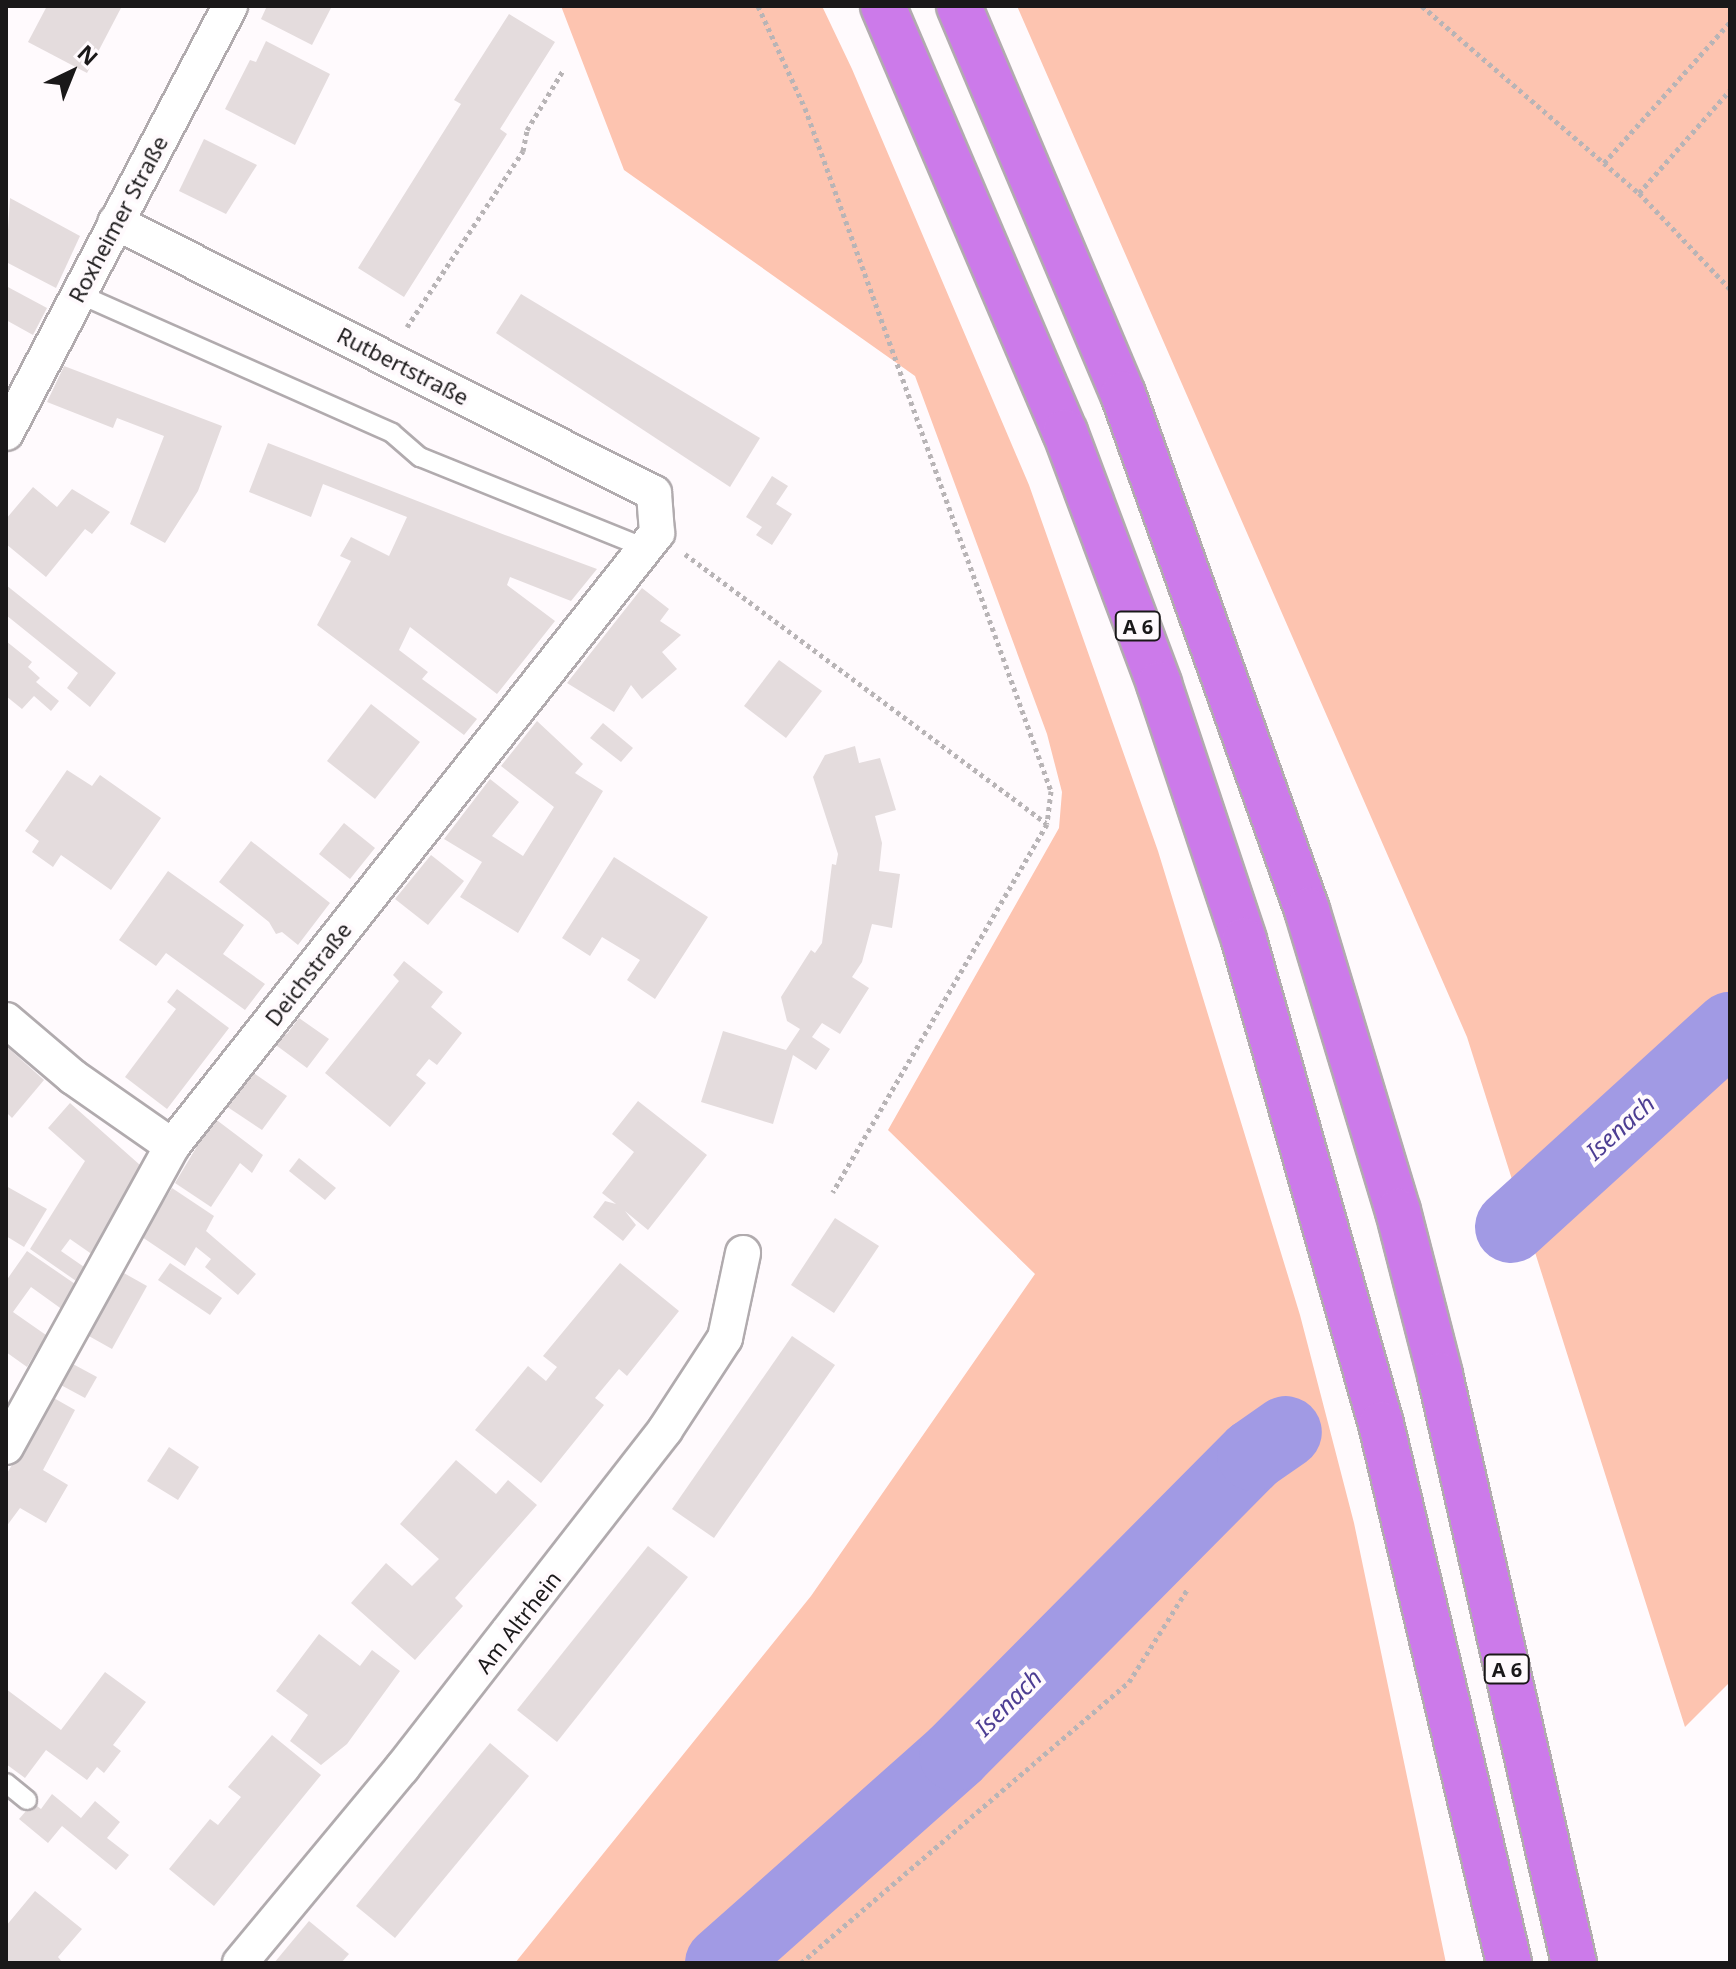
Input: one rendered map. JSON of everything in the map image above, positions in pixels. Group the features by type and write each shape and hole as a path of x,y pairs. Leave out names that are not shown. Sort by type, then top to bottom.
{"highway":[{"name":"A 6","path":"883,6 1065,432 1159,684 1244,940 1381,1424 1509,1963"},
{"name":"A 6","path":"959,6 1123,394 1307,910 1398,1211 1440,1375 1574,1963"}],"street":[{"name":"Roxheimer Straße","path":"10,419 230,6"},
{"name":"Rutbertstraße","path":"115,222 654,493 651,541"},
{"name":"Deichstraße","path":"6,1447 172,1146 651,541"},
{"path":"6,1020 73,1077 172,1146"},
{"name":"Am Altrhein","path":"240,1963 402,1768 665,1430 725,1338 743,1253"}],"lane":[{"path":"79,294 392,433 420,457 651,541"},
{"path":"6,1783 27,1800"}],"path":[{"path":"758,6 805,108 1036,738 1051,791 1047,824 833,1192"},
{"path":"1422,6 1639,193 1730,289"},
{"path":"1604,163 1730,22"},
{"path":"387,358 523,151 527,130 564,69"},
{"path":"1639,193 1730,90"},
{"path":"651,541 1047,824"},
{"path":"801,1963 1129,1682 1187,1590"}],"shaded area":[{"path":"561,6 822,6 852,69 1029,485 1158,851 1300,1315 1354,1523 1446,1963 515,1963 811,1596 1035,1274 888,1130 1059,828 1062,792 1047,734 915,376 624,170"},
{"path":"1017,6 1730,6 1730,1682 1685,1727 1467,1037"}],"building":[{"path":"47,6 122,6 87,73 28,42"},
{"path":"267,6 332,6 312,45 261,19"},
{"path":"509,14 555,42 500,129 507,134 404,297 358,268 461,104 454,100"},
{"path":"266,41 330,74 295,145 225,109 250,60 256,62"},
{"path":"204,139 257,165 226,214 179,191"},
{"path":"10,198 80,236 56,288 6,262"},
{"path":"6,286 47,308 33,335 6,320"},
{"path":"521,294 760,438 730,487 496,333"},
{"path":"64,366 222,426 198,491 165,543 130,524 164,436 117,418 113,428 47,402"},
{"path":"268,443 597,569 571,601 510,577 507,585 555,621 497,694 410,627 399,650 428,672 422,679 477,719 464,735 317,625 351,561 340,556 351,537 389,556 407,517 323,484 311,517 249,492"},
{"path":"772,476 788,486 776,504 792,514 772,545 756,535 762,527 746,517"},
{"path":"33,487 57,507 72,489 110,512 92,534 85,529 46,577 6,544 6,519"},
{"path":"6,585 116,673 90,707 67,688 78,673 6,615"},
{"path":"642,588 669,609 660,621 681,635 662,652 677,669 642,699 631,685 614,712 567,683"},
{"path":"6,641 32,662 28,667 40,678 36,682 59,701 51,711 34,696 22,709 6,696"},
{"path":"779,660 822,691 786,738 744,706"},
{"path":"371,704 420,742 375,799 327,761"},
{"path":"537,721 583,764 575,773 603,791 518,933 460,897 482,862 444,839 490,779 519,802 492,836 523,856 554,807 501,766"},
{"path":"603,723 633,748 621,762 590,738"},
{"path":"855,746 859,763 880,758 896,810 875,816 882,843 879,871 900,874 892,928 872,924 862,962 852,977 869,988 840,1034 822,1023 812,1037 830,1049 816,1070 793,1055 773,1124 701,1102 723,1031 786,1050 800,1029 787,1021 781,997 811,950 815,953 822,943 832,864 836,865 838,854 813,777 825,755"},
{"path":"67,770 92,786 100,775 161,818 111,890 61,855 53,867 32,852 39,841 25,831"},
{"path":"344,823 375,848 350,879 319,854"},
{"path":"251,841 330,903 298,945 282,932 276,934 269,922 219,882"},
{"path":"431,855 464,881 428,925 395,899"},
{"path":"614,857 708,917 655,999 627,980 640,960 602,937 590,956 562,938"},
{"path":"168,871 244,925 223,954 265,984 245,1010 166,953 156,966 119,940"},
{"path":"404,961 443,992 431,1007 462,1033 437,1065 429,1059 416,1075 426,1083 390,1127 325,1073 399,981 393,975"},
{"path":"177,989 229,1028 167,1109 125,1077 176,1009 167,1002"},
{"path":"299,1018 329,1039 307,1068 269,1040 279,1028 287,1034"},
{"path":"6,1046 44,1080 12,1118 6,1112"},
{"path":"248,1069 287,1096 262,1130 223,1104"},
{"path":"638,1101 707,1155 648,1230 625,1211 636,1225 623,1241 593,1217 605,1201 616,1204 602,1193 634,1152 612,1134"},
{"path":"70,1103 140,1165 93,1255 70,1239 61,1251 87,1269 79,1283 30,1249 85,1161 48,1128"},
{"path":"214,1118 263,1155 252,1173 240,1163 211,1207 175,1183"},
{"path":"299,1158 336,1188 325,1200 289,1171"},
{"path":"6,1186 47,1209 24,1247 6,1236"},
{"path":"172,1188 214,1216 206,1231 256,1274 238,1295 205,1267 211,1259 196,1247 185,1266 142,1237"},
{"path":"835,1218 879,1246 834,1313 791,1285"},
{"path":"27,1251 78,1286 63,1310 31,1287 13,1312 46,1335 27,1367 6,1352 6,1281"},
{"path":"170,1263 222,1298 210,1315 158,1280"},
{"path":"620,1263 679,1311 627,1376 619,1369 595,1398 604,1405 541,1483 475,1430 528,1366 546,1381 557,1367 543,1356"},
{"path":"122,1272 147,1286 112,1349 87,1335"},
{"path":"792,1336 835,1365 714,1538 672,1509"},
{"path":"71,1363 97,1377 85,1398 59,1384"},
{"path":"52,1397 75,1410 43,1470 68,1485 46,1523 20,1508 6,1527 6,1475"},
{"path":"169,1447 199,1467 178,1500 147,1481"},
{"path":"456,1460 496,1494 508,1480 537,1505 455,1598 463,1606 415,1660 351,1603 386,1563 412,1586 439,1559 400,1524"},
{"path":"648,1546 688,1577 557,1742 517,1710"},
{"path":"319,1634 360,1666 372,1650 400,1671 347,1744 321,1765 290,1741 308,1715 276,1691"},
{"path":"105,1672 146,1702 113,1745 121,1751 104,1773 97,1767 87,1780 46,1750 25,1778 6,1764 6,1689 61,1730"},
{"path":"272,1735 321,1775 214,1906 169,1869 210,1819 218,1825 241,1797 228,1787"},
{"path":"490,1743 529,1776 395,1938 356,1906"},
{"path":"52,1794 81,1818 95,1801 120,1822 107,1838 129,1855 116,1870 62,1826 48,1843 19,1819 33,1803 41,1809"},
{"path":"35,1891 82,1929 58,1957 63,1963 6,1963 6,1926"},
{"path":"309,1921 349,1954 341,1963 274,1963"}],"waterway":[{"name":"Isenach","path":"1511,1227 1730,1028"},
{"name":"Isenach","path":"721,1963 955,1755 1253,1455 1286,1432"}]}
